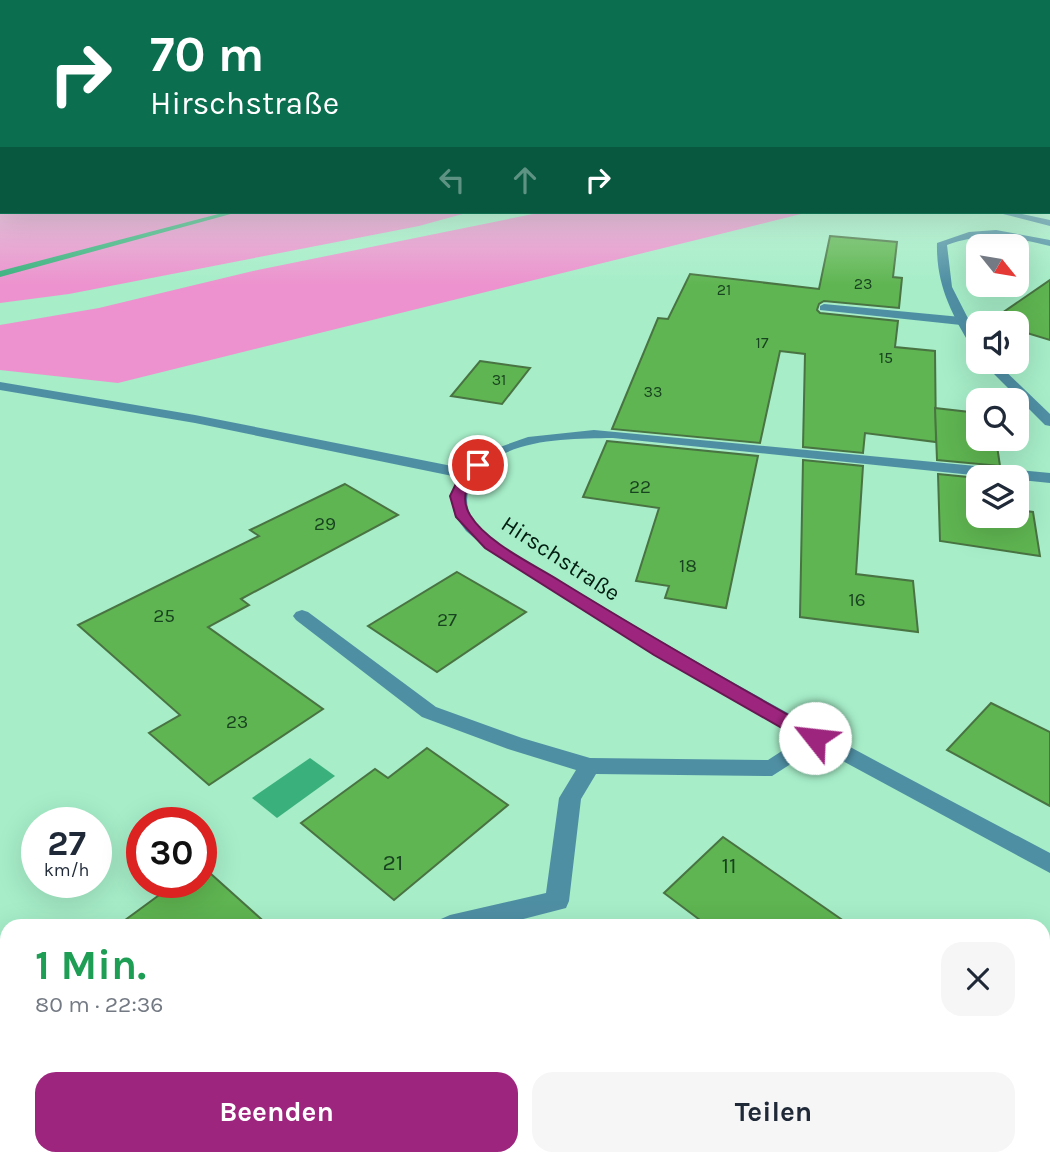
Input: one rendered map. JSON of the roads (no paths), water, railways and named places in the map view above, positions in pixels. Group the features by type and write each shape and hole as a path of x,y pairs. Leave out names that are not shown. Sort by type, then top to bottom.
{"street":[{"path":"1009,214 1050,223"},
{"path":"966,329 952,308 941,265 942,243 962,234 999,233 1050,243"},
{"path":"824,308 961,321"},
{"path":"1000,374 1050,422"},
{"path":"0,386 195,419 467,474 490,456 524,441 567,434 613,434 1050,478"},
{"name":"Hirschstraße","path":"467,474 457,496 464,517 491,545 660,651 1050,864"},
{"path":"302,616 429,712 515,744 590,766 772,768 815,738"},
{"path":"480,919 557,901 570,798 590,766"}],"waterway":[{"path":"0,274 226,214"}]}
